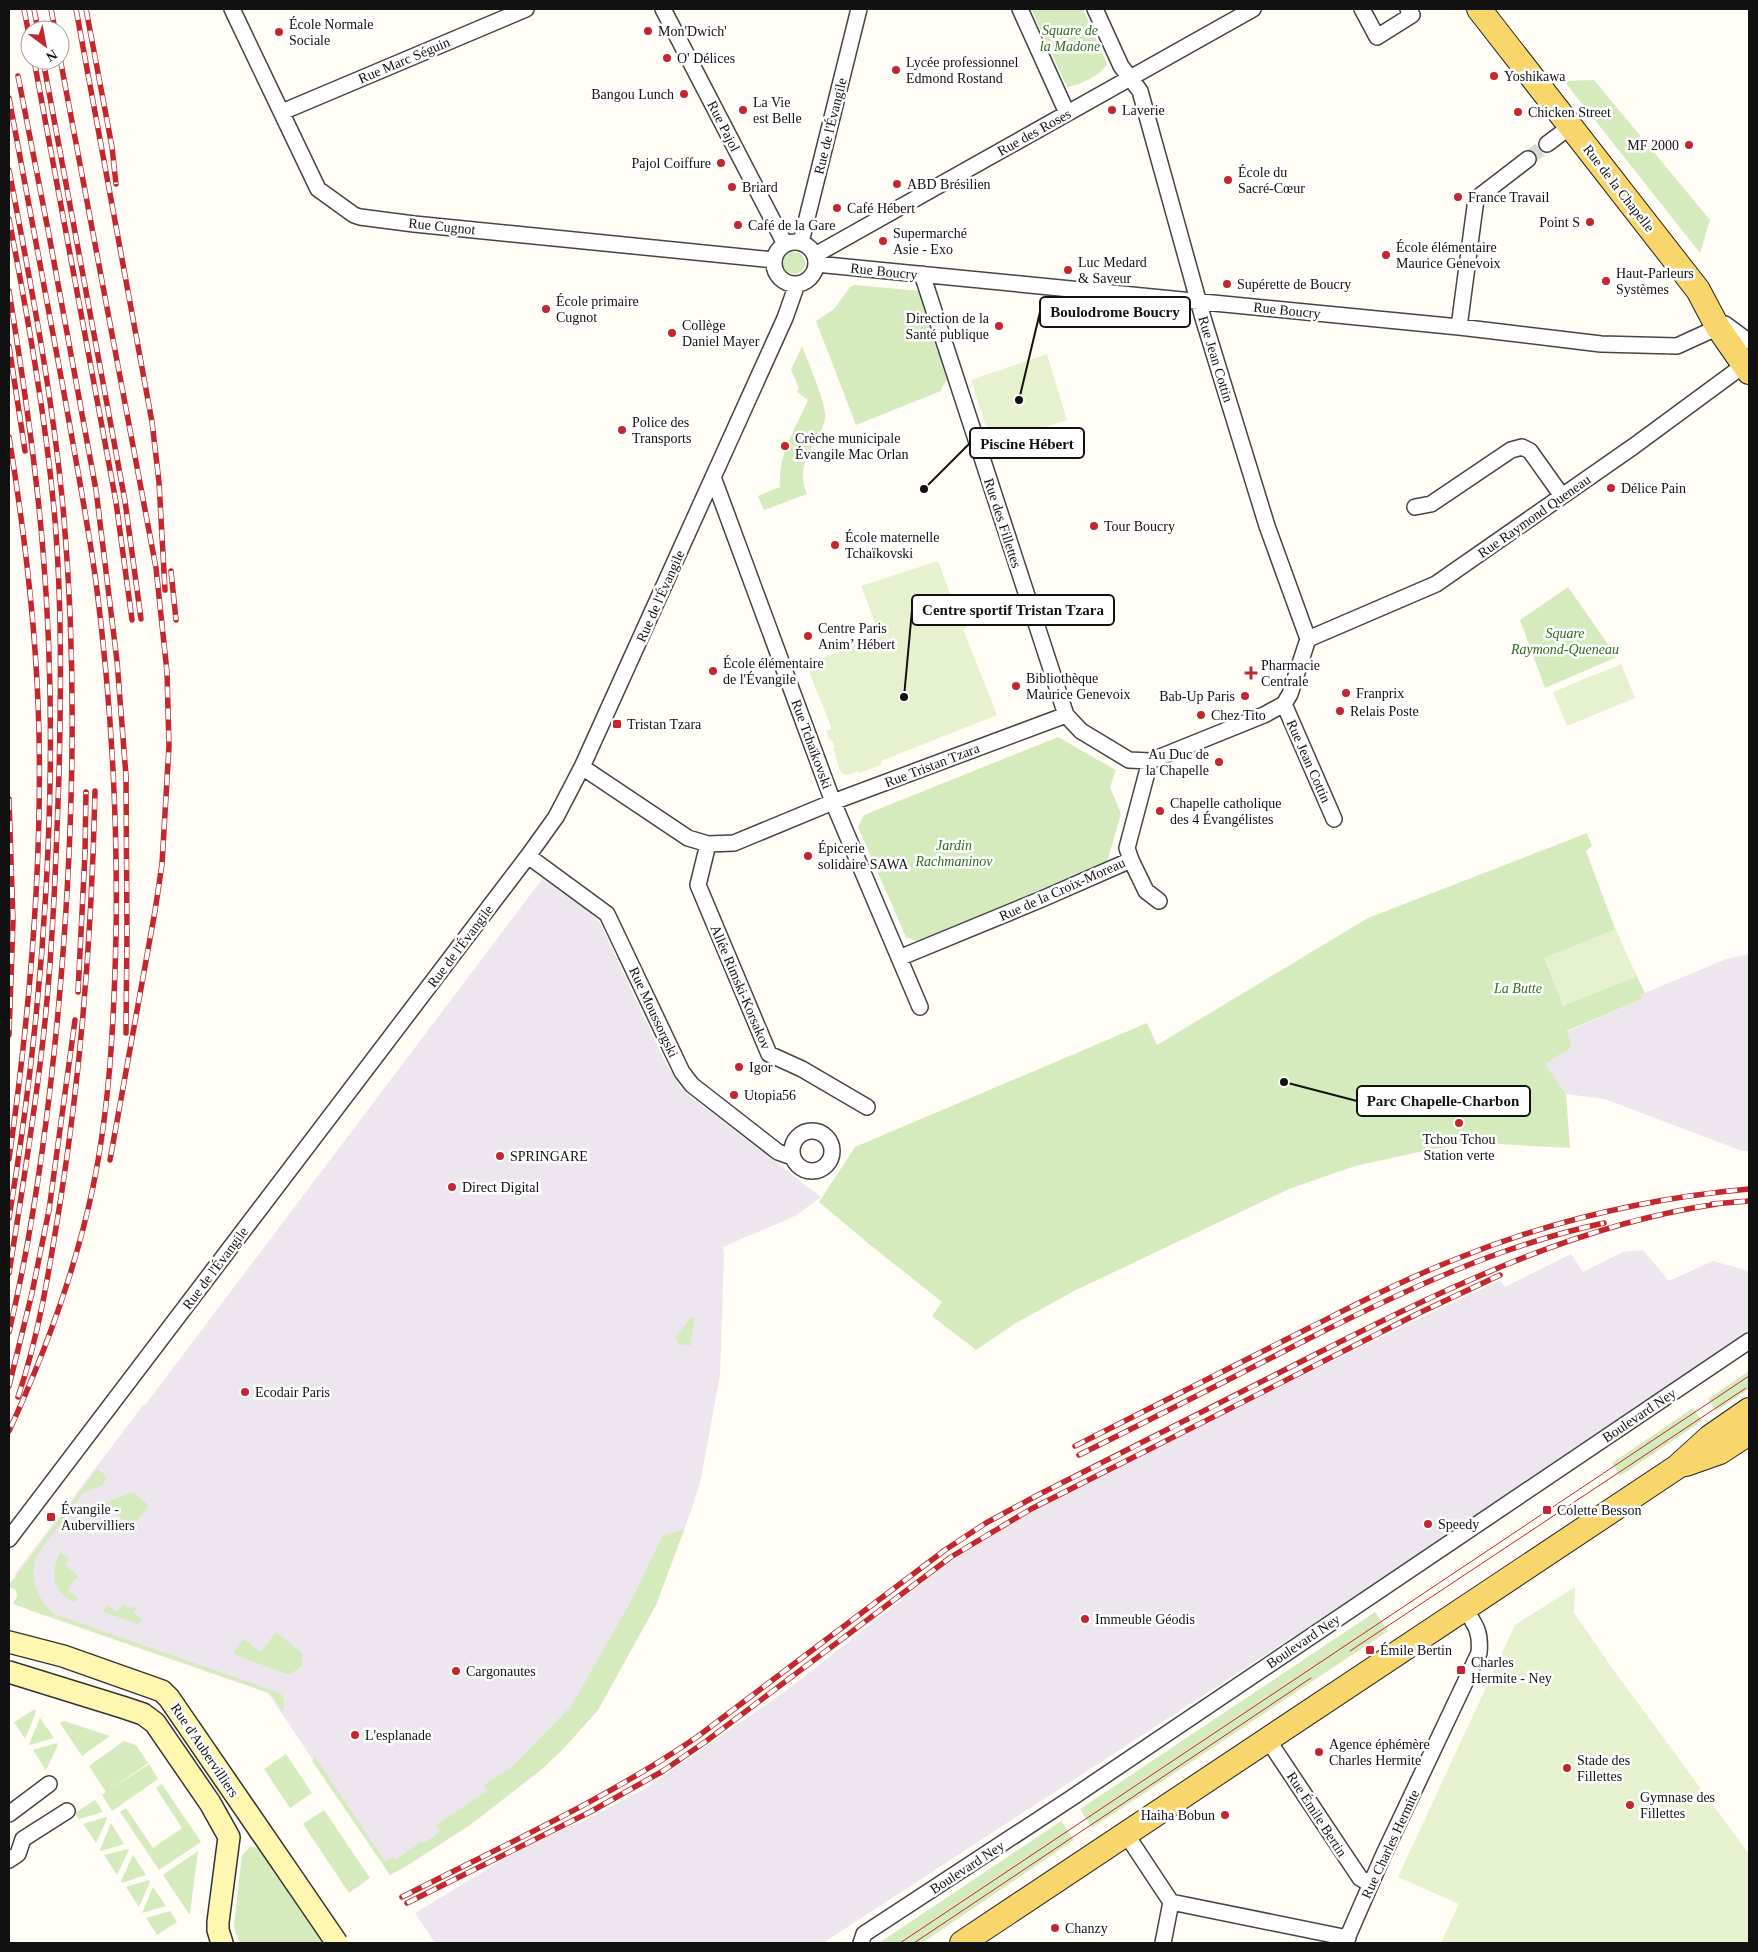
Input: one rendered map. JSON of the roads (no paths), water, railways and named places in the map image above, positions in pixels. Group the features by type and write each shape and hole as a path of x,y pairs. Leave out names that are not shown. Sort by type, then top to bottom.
{"main road":[{"name":"Rue de la Chapelle","path":"1479,9 1748,357"},
{"path":"962,1943 1677,1467 1710,1437 1749,1410"},
{"path":"1677,1467 1720,1452 1749,1433"},
{"name":"Rue d'Aubervilliers","path":"9,1642 64,1656 162,1691 169,1698 337,1943"},
{"name":"Rue d'Aubervilliers","path":"9,1672 143,1714 155,1723 210,1803 229,1837 218,1922 222,1943"}],"street":[{"name":"Rue Cugnot","path":"232,9 318,189 360,217 774,260"},
{"name":"Rue Marc Séguin","path":"282,112 526,9"},
{"name":"Rue Pajol","path":"663,9 784,244"},
{"name":"Rue de l'Évangile","path":"801,242 859,9"},
{"path":"1020,9 1067,113"},
{"name":"Rue Jean Cottin","path":"1095,9 1121,66 1140,91 1198,301 1268,526 1308,639"},
{"name":"Rue des Roses","path":"816,259 1067,113 1253,9"},
{"path":"1362,9 1377,37 1412,15 1408,9"},
{"path":"1548,144 1571,126"},
{"path":"1459,327 1476,199 1528,159"},
{"path":"801,242 810,247 816,259 810,278 797,284 789,284 777,275 774,268 774,260 777,251 784,244 801,242"},
{"name":"Rue Boucry","path":"816,259 922,274 1459,327 1601,344 1678,346 1723,327"},
{"name":"Rue des Fillettes","path":"922,274 1066,715"},
{"name":"Rue de l'Évangile","path":"9,1539 556,817 582,767 785,318 797,284"},
{"name":"Rue Raymond Queneau","path":"1308,639 1436,584 1702,398 1748,357"},
{"path":"1415,507 1431,504 1511,450 1522,447 1530,451 1562,496"},
{"name":"Rue Tchaïkovski","path":"713,477 833,802 920,1007"},
{"path":"1066,715 1081,732 1128,760 1150,761 1284,704 1290,694 1308,639"},
{"name":"Rue Jean Cottin","path":"1284,704 1334,819"},
{"name":"Rue Tristan Tzara","path":"582,767 688,838 708,844 734,843 833,802 1066,715"},
{"name":"Rue de la Croix-Moreau","path":"899,958 1131,860 1127,848 1150,761"},
{"name":"Allée Rimski-Korsakov","path":"708,844 698,885 770,1054 802,1069 867,1107"},
{"name":"Rue Moussorgski","path":"528,856 607,914 682,1072 692,1085 778,1152 792,1157"},
{"path":"1131,860 1146,891 1159,901"},
{"name":"Boulevard Ney","path":"861,1943 864,1934 1066,1801 1749,1341"},
{"name":"Rue Charles Hermite","path":"1346,1941 1370,1884 1479,1653 1479,1632 1465,1609"},
{"name":"Rue Émile Bertin","path":"1268,1740 1360,1878 1370,1884"},
{"path":"9,1814 49,1784"},
{"path":"9,1860 18,1854 23,1839 67,1811"},
{"path":"1126,1834 1171,1902 1346,1941"},
{"path":"1163,1943 1171,1902"}],"tunnel":[{"path":"1528,159 1547,144"}],"tram line":[{"path":"900,1943 1749,1376"},
{"path":"1350,1651 1746,1388"},
{"path":"914,1943 1311,1678"}],"railway":[{"path":"24,9 26,20"},
{"path":"34,9 36,20"},
{"path":"51,9 53,20"},
{"path":"76,9 152,422 159,482 165,590"},
{"path":"86,9 112,147 116,184"},
{"path":"36,70 116,502 132,620"},
{"path":"45,70 125,501 141,619"},
{"path":"62,70 156,568 167,672 169,746 162,864 110,1160"},
{"path":"18,76 96,490 117,661 126,776 126,1033"},
{"path":"9,98 64,393 96,582 106,670 116,847 115,967 112,1030 99,1156 86,1219 58,1312 35,1372 9,1431"},
{"path":"9,170 41,344 60,475 68,581 72,704 72,766 67,890 54,1053 33,1213 9,1332"},
{"path":"9,219 36,369 47,444 55,520 60,616 59,775 52,935 40,1061 9,1273"},
{"path":"9,291 37,486 48,634 50,717 50,801 40,970 22,1136 9,1218"},
{"path":"9,346 25,451"},
{"path":"9,437 25,548 33,622 39,734 38,841 33,947 23,1054 9,1159"},
{"path":"171,571 176,620"},
{"path":"18,1397 26,1373 44,1298 75,1096 85,995 95,791"},
{"path":"78,992 86,792"},
{"path":"9,799 13,921 9,1035"},
{"path":"9,1386 32,1293 49,1210 75,1020"},
{"path":"1075,1446 1381,1292 1491,1245 1600,1213 1674,1198 1749,1189"},
{"path":"1712,1204 1749,1201"},
{"path":"402,1897 590,1802 662,1760 697,1737 945,1550 986,1523 1036,1496 1409,1308 1459,1285 1560,1244 1611,1227 1717,1204"},
{"path":"1079,1455 1338,1324 1412,1289 1525,1244 1604,1223"},
{"path":"407,1903 590,1812 663,1771 705,1742 951,1557 1031,1509 1419,1313 1500,1275"}],"place":[{"name":"Mon'Dwich'","path":"648,31"},
{"name":"École Normale Sociale","path":"279,32"},
{"name":"O' Délices","path":"667,58"},
{"name":"Lycée professionnel Edmond Rostand","path":"896,70"},
{"name":"Yoshikawa","path":"1494,76"},
{"name":"Bangou Lunch","path":"684,94"},
{"name":"La Vie est Belle","path":"743,110"},
{"name":"Laverie","path":"1112,110"},
{"name":"Chicken Street","path":"1518,112"},
{"name":"MF 2000","path":"1689,145"},
{"name":"Pajol Coiffure","path":"721,163"},
{"name":"École du Sacré-Cœur","path":"1228,180"},
{"name":"ABD Brésilien","path":"897,184"},
{"name":"Briard","path":"732,187"},
{"name":"France Travail","path":"1458,197"},
{"name":"Café Hébert","path":"837,208"},
{"name":"Point S","path":"1590,222"},
{"name":"Café de la Gare","path":"738,225"},
{"name":"Supermarché Asie - Exo","path":"883,241"},
{"name":"École élémentaire Maurice Genevoix","path":"1386,255"},
{"name":"Luc Medard & Saveur","path":"1068,270"},
{"name":"Haut-Parleurs Systèmes","path":"1606,281"},
{"name":"Supérette de Boucry","path":"1227,284"},
{"name":"École primaire Cugnot","path":"546,309"},
{"name":"Direction de la Santé publique","path":"999,326"},
{"name":"Collège Daniel Mayer","path":"672,333"},
{"name":"Boulodrome Boucry","path":"1019,400"},
{"name":"Police des Transports","path":"622,430"},
{"name":"Crèche municipale Évangile Mac Orlan","path":"785,446"},
{"name":"Délice Pain","path":"1611,488"},
{"name":"Piscine Hébert","path":"924,489"},
{"name":"Tour Boucry","path":"1094,526"},
{"name":"École maternelle Tchaïkovski","path":"835,545"},
{"name":"Centre Paris Anim’ Hébert","path":"808,636"},
{"name":"École élémentaire de l'Évangile","path":"713,671"},
{"name":"Pharmacie Centrale","path":"1251,673"},
{"name":"Bibliothèque Maurice Genevoix","path":"1016,686"},
{"name":"Franprix","path":"1346,693"},
{"name":"Bab-Up Paris","path":"1245,696"},
{"name":"Centre sportif Tristan Tzara","path":"904,697"},
{"name":"Relais Poste","path":"1340,711"},
{"name":"Chez Tito","path":"1201,715"},
{"name":"Tristan Tzara","path":"617,724"},
{"name":"Au Duc de la Chapelle","path":"1219,762"},
{"name":"Chapelle catholique des 4 Évangélistes","path":"1160,811"},
{"name":"Épicerie solidaire SAWA","path":"808,856"},
{"name":"Igor","path":"739,1067"},
{"name":"Parc Chapelle-Charbon","path":"1284,1082"},
{"name":"Utopia56","path":"734,1095"},
{"name":"Tchou Tchou Station verte","path":"1459,1123"},
{"name":"SPRINGARE","path":"500,1156"},
{"name":"Direct Digital","path":"452,1187"},
{"name":"Ecodair Paris","path":"245,1392"},
{"name":"Colette Besson","path":"1547,1510"},
{"name":"Évangile - Aubervilliers","path":"51,1517"},
{"name":"Speedy","path":"1428,1524"},
{"name":"Immeuble Géodis","path":"1085,1619"},
{"name":"Émile Bertin","path":"1370,1650"},
{"name":"Charles Hermite - Ney","path":"1461,1670"},
{"name":"Cargonautes","path":"456,1671"},
{"name":"L'esplanade","path":"355,1735"},
{"name":"Agence éphémère Charles Hermite","path":"1319,1752"},
{"name":"Stade des Fillettes","path":"1567,1768"},
{"name":"Gymnase des Fillettes","path":"1630,1805"},
{"name":"Haiha Bobun","path":"1225,1815"},
{"name":"Chanzy","path":"1055,1928"}],"park label":[{"name":"Square de la Madone","path":"1070,38"},
{"name":"Square Raymond-Queneau","path":"1565,642"},
{"name":"Jardin Rachmaninov","path":"954,854"},
{"name":"La Butte","path":"1518,988"}]}
